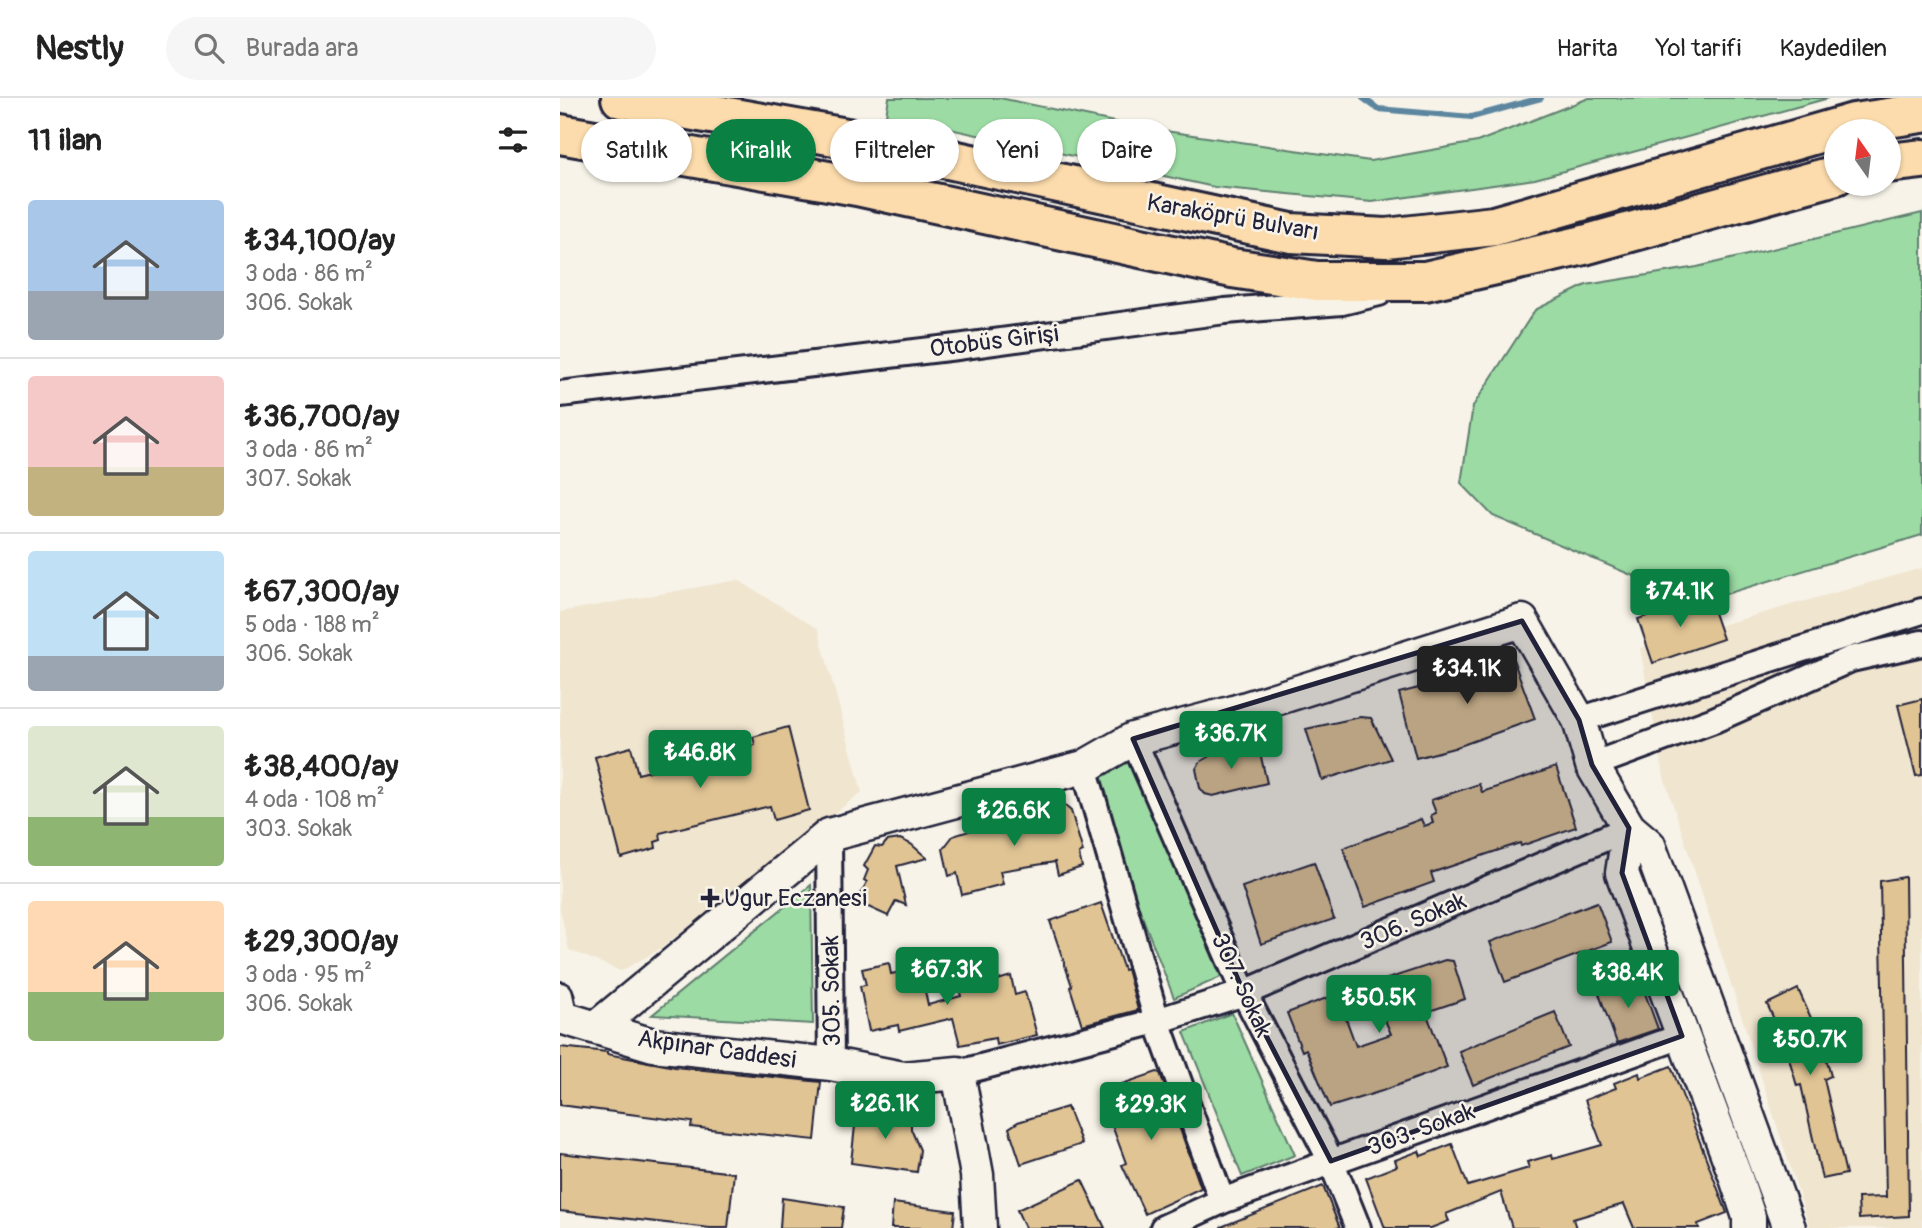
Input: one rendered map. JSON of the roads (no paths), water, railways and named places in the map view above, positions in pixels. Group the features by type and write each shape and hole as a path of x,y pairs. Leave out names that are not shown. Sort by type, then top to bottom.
{"highway":[{"name":"Karaköprü Bulvarı","path":"621,98 869,142 1291,233 1386,238 1494,226 1854,123 1922,113"},
{"name":"Karaköprü Bulvarı","path":"560,134 857,186 1232,268 1317,281 1425,281 1584,244 1824,178"},
{"path":"1901,161 1922,159"}],"street":[{"name":"Otobüs Girişi","path":"560,394 957,347 1225,311 1342,302 1425,281"},
{"path":"1580,720 1922,611"},
{"path":"597,1027 829,835 1084,767 1133,739 1234,712 1522,621 1580,720 1592,765 1629,828 1649,845 1789,1228"},
{"path":"1592,765 1714,720 1851,659 1922,643"},
{"name":"307. Sokak","path":"1133,739 1244,993 1331,1161 1358,1228"},
{"path":"1084,767 1157,1021 1222,1201"},
{"path":"1629,828 1622,873 1735,1175 1749,1217 1749,1228"},
{"name":"306. Sokak","path":"958,1073 1157,1021 1244,993 1629,828"},
{"name":"305. Sokak","path":"829,835 831,1064"},
{"name":"Akpınar Caddesi","path":"562,1010 597,1027 653,1045 831,1064 902,1079 958,1073"},
{"name":"303. Sokak","path":"1164,1228 1222,1201 1682,1035"},
{"path":"958,1073 977,1175 980,1228"}],"waterway":[{"path":"1363,98 1378,109 1472,117 1541,98"}],"place":[{"name":"Ugur Eczanesi","path":"710,898"}]}
